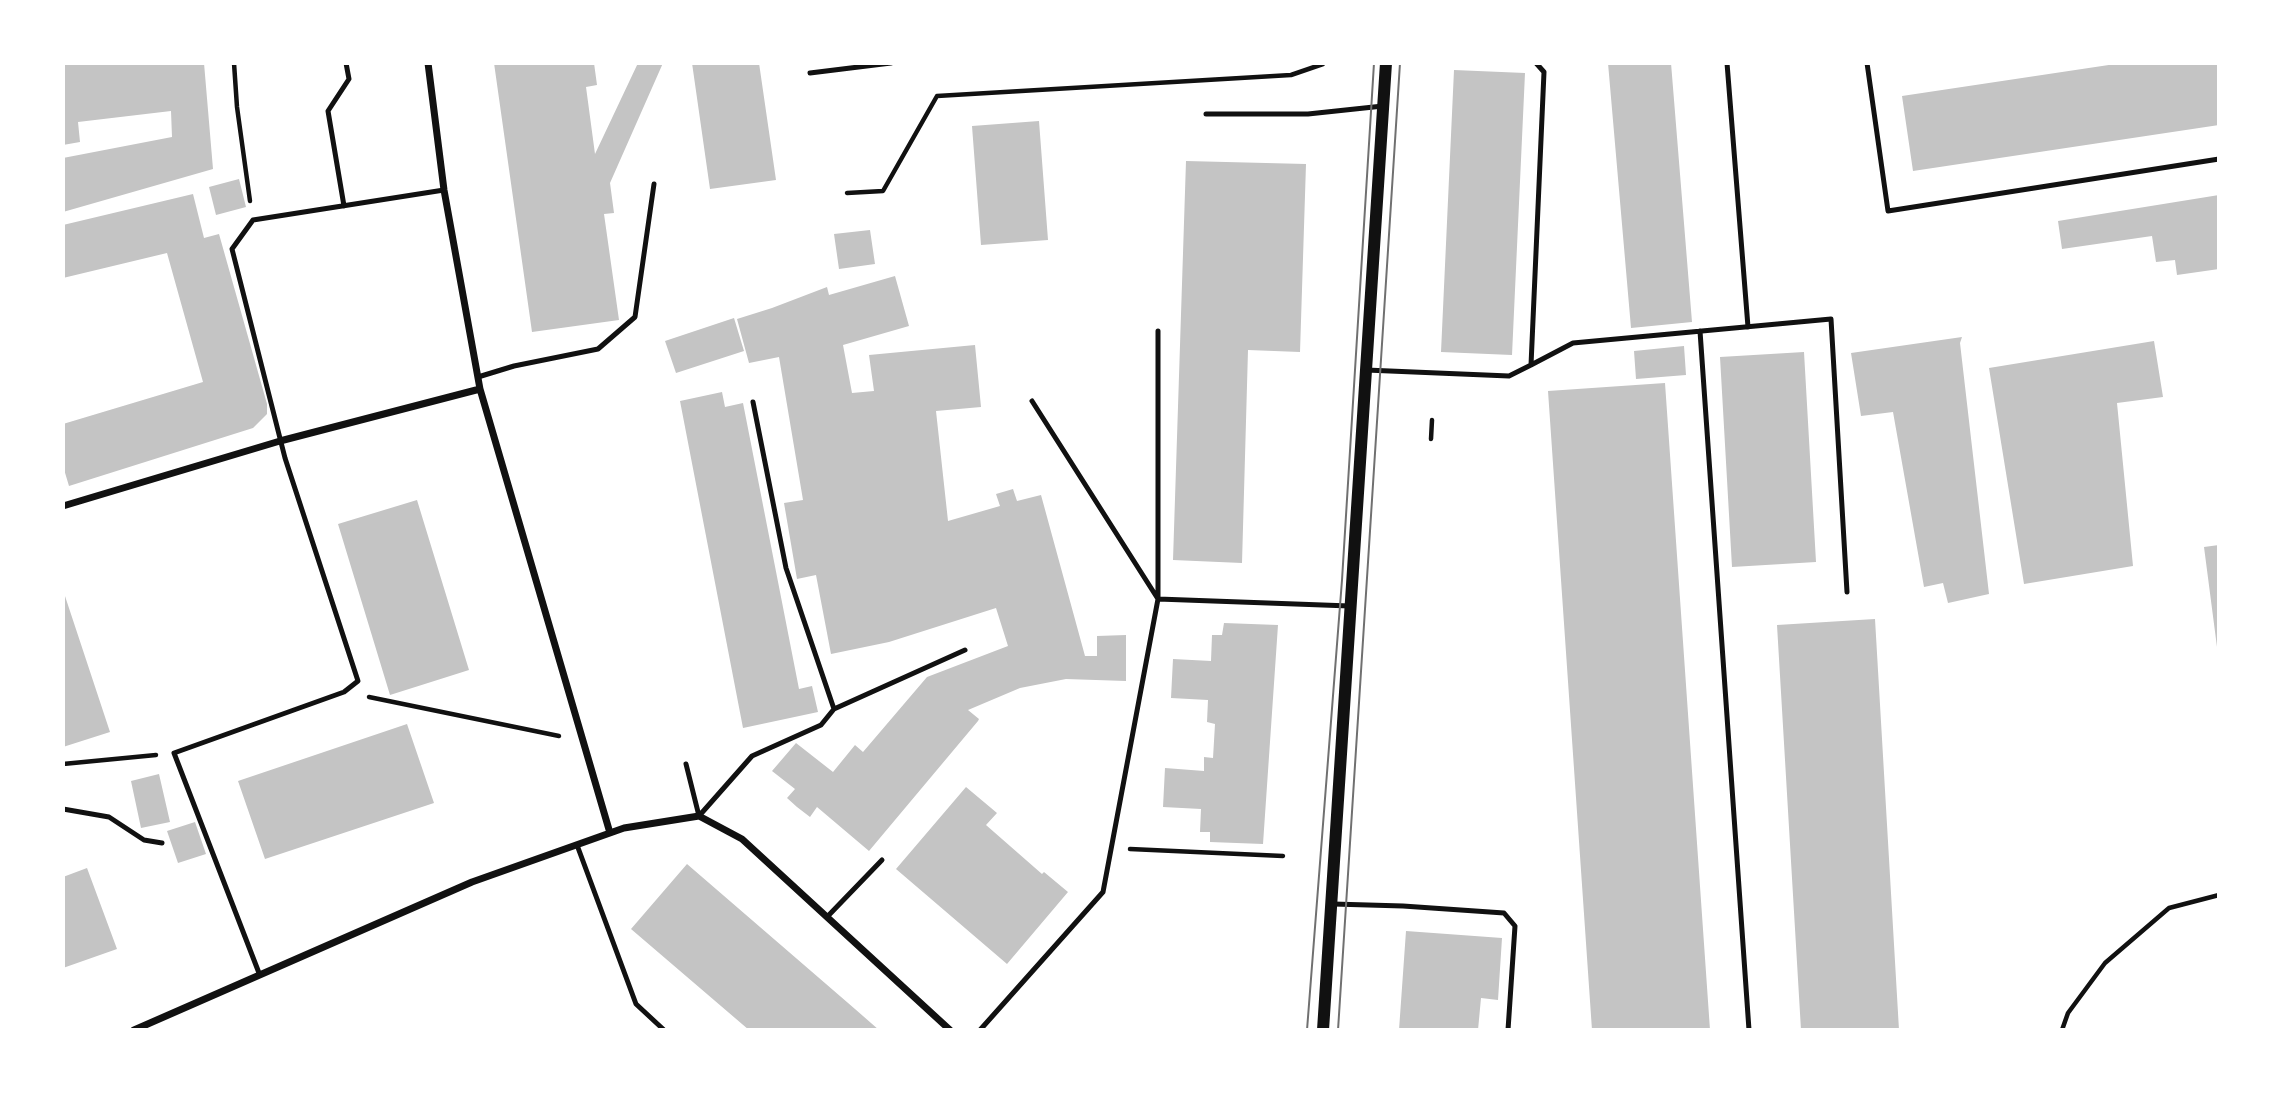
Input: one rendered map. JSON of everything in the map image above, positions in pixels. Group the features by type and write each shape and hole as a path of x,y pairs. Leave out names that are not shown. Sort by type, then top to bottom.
{"street":[{"path":"428,63 444,190 480,389 610,834"},
{"path":"1322,1030 1386,63"},
{"path":"63,506 280,441 480,389"},
{"path":"134,1030 472,882 624,828 699,817 742,839 950,1030"}],"lane":[{"path":"344,205 328,111 349,79 346,63"},
{"path":"810,73 891,63"},
{"path":"1531,365 1544,72 1536,63"},
{"path":"1727,63 1748,327"},
{"path":"1867,63 1888,211 2219,159"},
{"path":"1206,114 1308,114 1383,106"},
{"path":"478,377 514,366 598,349 635,317 654,184"},
{"path":"259,973 174,754 344,692 358,681 280,441 232,249 253,220 444,190"},
{"path":"1365,369 1509,376 1573,343 1831,319 1847,592"},
{"path":"980,1030 1103,892 1158,599 1158,331"},
{"path":"1700,331 1749,1030"},
{"path":"1032,401 1158,599"},
{"path":"753,402 786,568 834,709"},
{"path":"1158,599 1350,606"},
{"path":"699,817 752,756 821,725 834,709 965,650"},
{"path":"686,764 699,817"},
{"path":"63,809 109,817 144,840 162,843"},
{"path":"577,845 636,1004 664,1030"},
{"path":"827,917 882,860"},
{"path":"1330,904 1403,906 1504,914 1516,926 1508,1030"}],"path":[{"path":"234,63 237,107 253,220"},
{"path":"847,193 883,191 937,96 1291,75 1323,64"},
{"path":"1431,439 1432,420"},
{"path":"344,692 584,741"},
{"path":"63,764 174,754"},
{"path":"1111,849 1283,856"},
{"path":"2062,1030 2068,1013 2114,955 2169,908 2219,895"}],"building":[{"path":"63,63 204,63 213,169 63,212 63,158 172,137 171,111 78,122 80,142 63,145"},
{"path":"494,63 594,63 597,85 586,87 595,154 638,63 663,63 610,183 614,213 604,214 619,320 532,332"},
{"path":"692,63 759,63 776,180 710,189"},
{"path":"1608,63 1671,63 1692,322 1631,328"},
{"path":"2122,63 2219,63 2219,125 1913,171 1902,96"},
{"path":"1454,70 1525,73 1512,355 1441,352"},
{"path":"1039,121 1048,240 981,245 972,126"},
{"path":"1186,161 1306,164 1300,352 1248,350 1242,563 1173,560"},
{"path":"239,179 246,207 216,215 209,187"},
{"path":"193,194 204,238 219,234 267,404 267,414 253,428 69,486 63,466 63,424 203,382 167,253 63,278 63,225"},
{"path":"2219,195 2219,269 2177,275 2175,260 2156,262 2152,236 2062,249 2058,221"},
{"path":"870,230 875,264 839,269 834,234"},
{"path":"895,276 909,326 843,345 852,393 874,391 869,355 975,345 981,407 936,411 948,521 1000,506 996,494 1013,489 1017,501 1041,495 1085,656 1097,656 1097,636 1126,635 1126,681 1066,679 1020,688 968,710 978,721 869,851 817,807 810,817 797,807 787,798 795,789 772,771 796,743 833,772 855,745 863,752 927,677 1008,646 996,608 889,642 831,654 816,575 797,579 784,503 803,500 779,357 749,363 737,319 827,287 829,295"},
{"path":"734,318 744,351 676,373 665,341"},
{"path":"1962,337 1960,343 1989,594 1948,603 1943,583 1924,587 1893,412 1861,416 1851,353"},
{"path":"2154,341 2163,397 2117,403 2133,566 2024,584 1989,368"},
{"path":"1684,346 1686,375 1636,379 1634,351"},
{"path":"1804,352 1816,562 1732,567 1720,357"},
{"path":"1665,383 1710,1030 1592,1030 1548,391"},
{"path":"722,392 725,407 743,403 799,689 812,686 818,712 743,728 680,401"},
{"path":"417,500 469,670 390,695 338,524"},
{"path":"2219,545 2219,647 2217,647 2204,547"},
{"path":"63,590 110,732 63,747"},
{"path":"1875,619 1899,1030 1801,1030 1777,625"},
{"path":"1224,623 1278,625 1263,844 1210,842 1210,832 1200,832 1201,809 1163,807 1165,768 1204,771 1204,757 1213,758 1215,724 1207,722 1208,700 1171,698 1173,659 1211,661 1212,635 1222,635"},
{"path":"407,724 434,803 265,859 238,781"},
{"path":"159,774 170,822 141,828 131,781"},
{"path":"966,787 997,813 986,825 1042,874 1044,872 1068,892 1007,964 896,869"},
{"path":"195,822 206,854 178,863 167,831"},
{"path":"687,864 879,1030 749,1030 631,929"},
{"path":"87,868 117,949 63,968 63,877"},
{"path":"1406,931 1502,938 1498,1000 1481,998 1478,1030 1399,1030"}],"tram line":[{"path":"1307,1030 1342,580 1374,63"},
{"path":"1338,1030 1400,63"}]}
